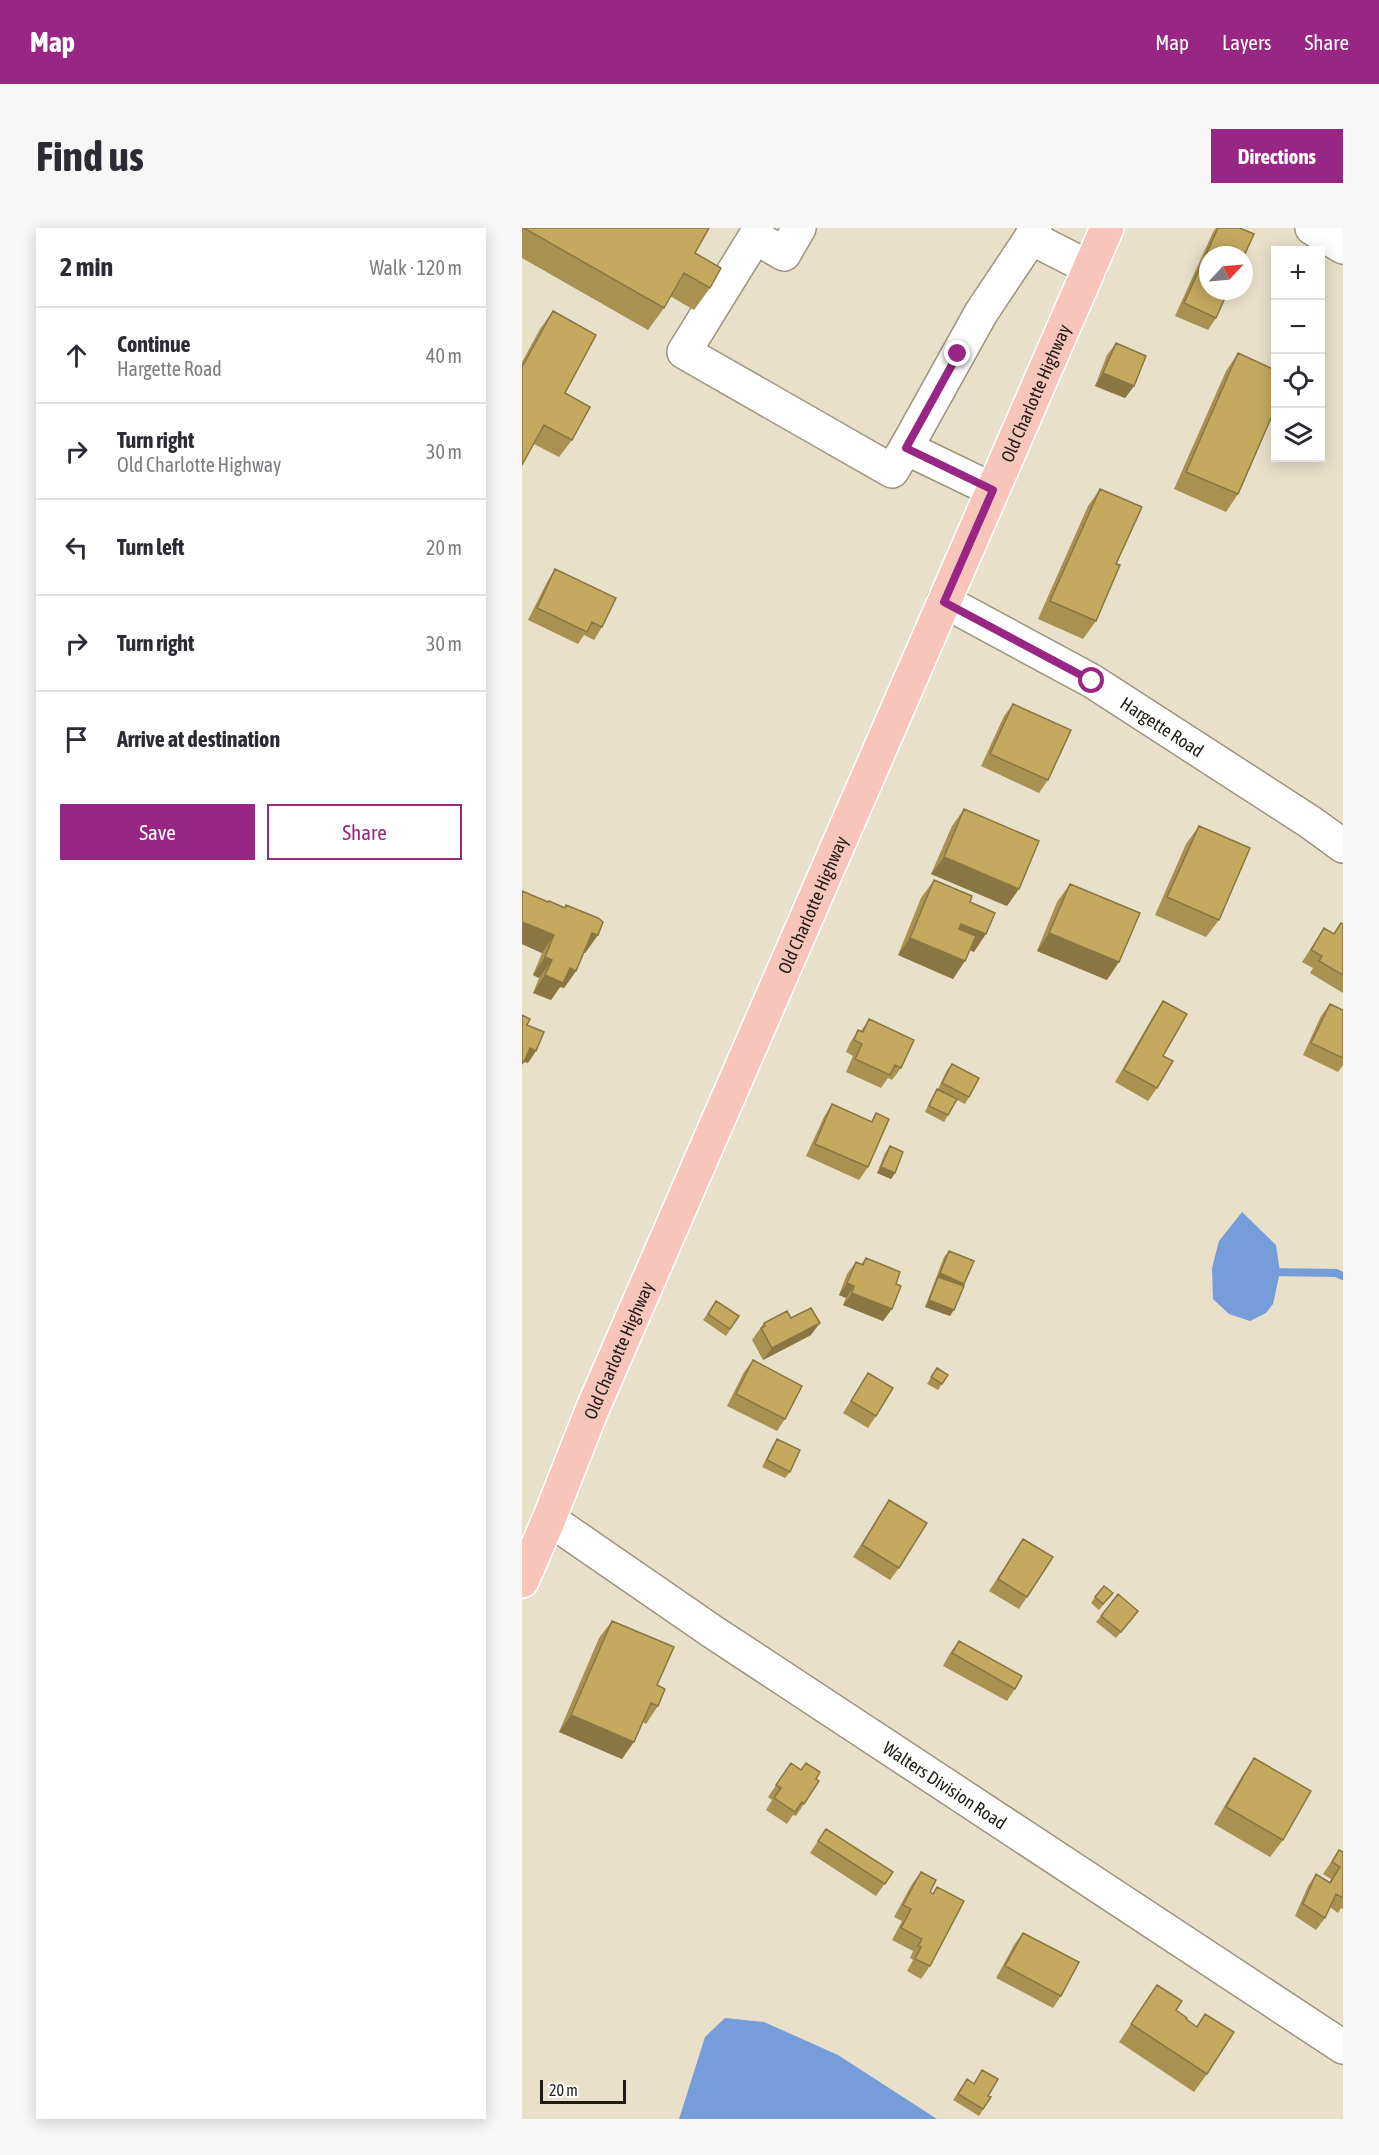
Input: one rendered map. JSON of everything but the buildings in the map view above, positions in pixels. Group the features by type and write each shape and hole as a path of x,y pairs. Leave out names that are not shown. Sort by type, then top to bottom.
{"main road":[{"name":"Old Charlotte Highway","path":"522,1581 592,1410 1107,228"}],"street":[{"path":"799,228 784,254 755,237 684,352 892,471 981,313 1033,233 1090,268"},
{"path":"1312,228 1343,247"},
{"path":"906,448 993,490"},
{"name":"Hargette Road","path":"944,602 1092,681 1310,822 1343,846"},
{"name":"Walters Division Road","path":"549,1519 733,1645 1343,2047"}],"water":[{"path":"1242,1212 1276,1245 1280,1272 1273,1304 1266,1313 1250,1321 1229,1314 1213,1299 1212,1268 1219,1241"},
{"path":"725,2018 764,2022 838,2055 937,2119 679,2119 705,2037"}],"waterway":[{"path":"1269,1272 1336,1273 1343,1276"}],"route":[{"path":"958,354 906,448 993,490 944,602 1092,681"}]}
